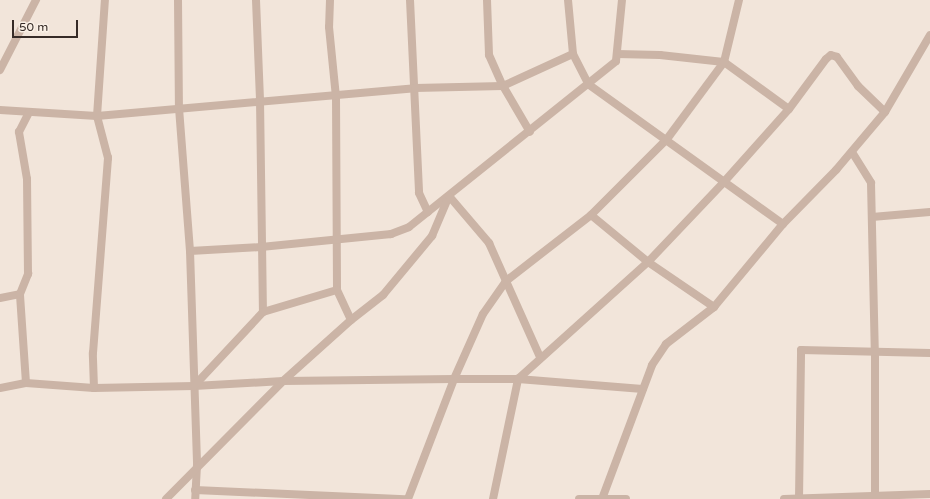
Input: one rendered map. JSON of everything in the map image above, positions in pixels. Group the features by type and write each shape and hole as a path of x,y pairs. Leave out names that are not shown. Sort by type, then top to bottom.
{"street":[{"path":"0,70 36,0"},
{"path":"94,388 93,353 108,158 97,116 105,0"},
{"path":"178,0 179,108 190,250 197,465 195,499"},
{"path":"256,0 260,100 262,312"},
{"path":"330,0 329,27 336,97 337,290 351,320"},
{"path":"410,0 419,193 428,212"},
{"path":"487,0 489,55 503,86 530,132"},
{"path":"568,0 573,54 588,84 667,140 723,183 783,224"},
{"path":"190,250 261,247 336,238 391,234 409,227 530,132 616,61 622,0"},
{"path":"195,490 406,499 454,379 483,314 506,281 591,215 667,140 724,62 738,0"},
{"path":"602,499 652,365 666,344 714,307 783,224 852,152 885,112 930,35"},
{"path":"0,110 97,116 260,100 336,97 415,88 503,86 573,54"},
{"path":"617,54 660,55 724,62 789,109"},
{"path":"493,499 518,379 540,357 648,262 723,183 789,109 832,55 837,57 858,86 885,112"},
{"path":"26,383 20,294 28,274 27,179 19,132 29,112"},
{"path":"852,152 870,182 876,353 875,498"},
{"path":"449,196 489,243 540,357"},
{"path":"166,499 197,465 283,381 351,320 383,295 432,236 449,196"},
{"path":"872,218 930,212"},
{"path":"591,215 648,262 714,307"},
{"path":"194,386 262,312 337,290"},
{"path":"0,298 20,294"},
{"path":"799,499 801,350 876,353 930,352"},
{"path":"0,388 26,383 94,388 194,386 283,381 518,379 643,389"},
{"path":"784,499 875,498 930,494"},
{"path":"579,499 626,499"}]}
